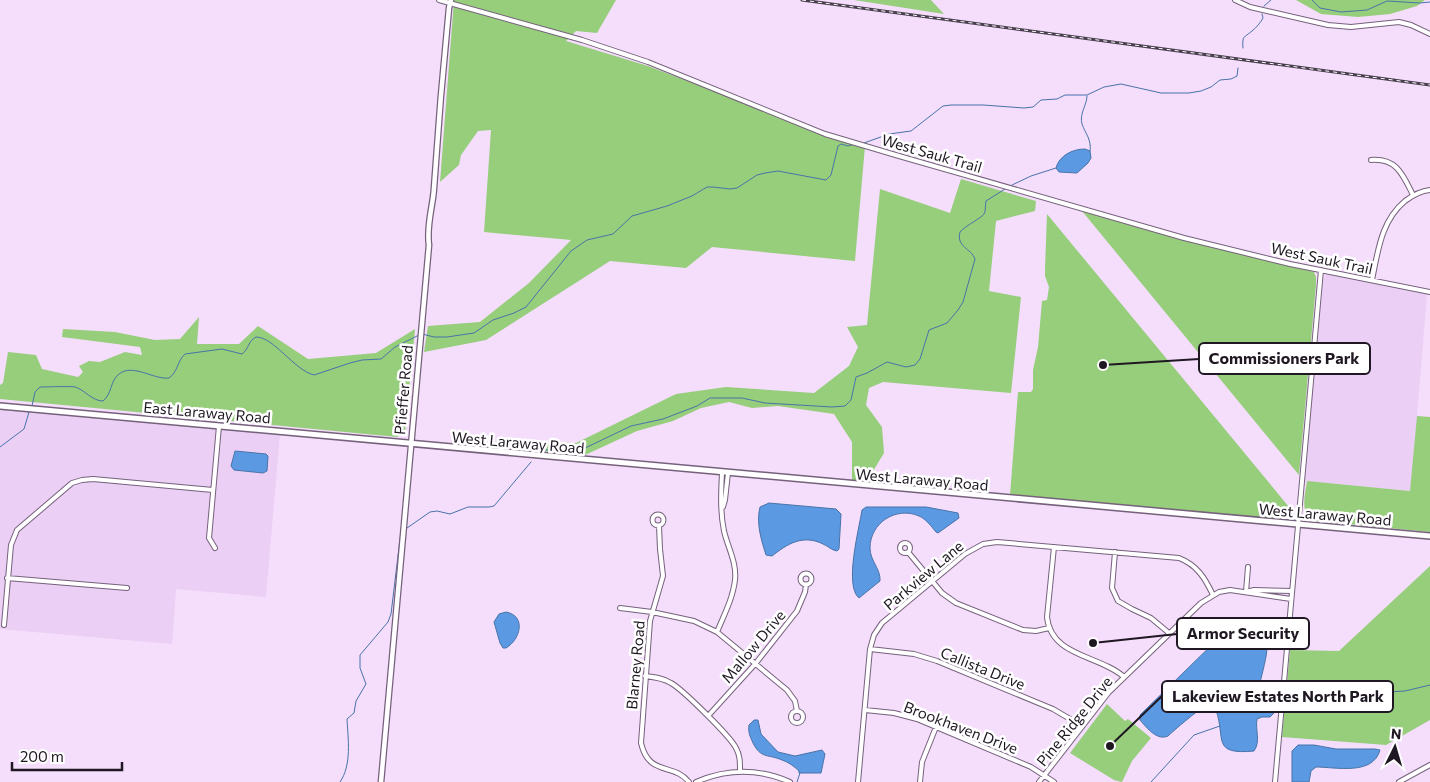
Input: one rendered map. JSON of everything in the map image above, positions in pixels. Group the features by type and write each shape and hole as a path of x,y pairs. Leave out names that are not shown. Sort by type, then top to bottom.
{"main road":[{"name":"East Laraway Road","path":"0,406 412,445"},
{"name":"West Laraway Road","path":"412,445 1430,536"}],"street":[{"name":"West Sauk Trail","path":"439,0 582,40 648,62 693,82 830,135 1184,238 1321,270 1430,292"},
{"path":"1235,0 1250,7 1328,25 1351,27 1399,22 1411,25 1430,34"},
{"name":"Pfieffer Road","path":"381,782 412,445 435,157 451,2"},
{"path":"1371,160 1380,159 1393,163 1402,172 1413,195"},
{"path":"1372,280 1385,225 1398,208 1413,195 1430,190"},
{"path":"1275,782 1321,270"},
{"path":"215,548 209,538 219,426"},
{"path":"717,632 731,598 735,582 734,563 724,530 723,507 720,501 725,473"},
{"path":"4,625 11,545 17,530 72,483 82,480 93,480 213,490"},
{"name":"Blarney Road","path":"659,526 664,576 652,612 640,738 642,748 654,765 680,774 689,782"},
{"name":"Parkview Lane","path":"858,782 870,649 874,635 882,623 965,554 982,544 997,542 1173,557 1187,562 1201,573 1213,595"},
{"path":"1054,547 1047,618 1049,628 1056,640 1065,648 1111,667 1124,677"},
{"path":"908,552 942,593 956,603 1019,629 1036,631 1049,628"},
{"path":"1115,552 1112,588 1118,601 1151,618 1169,633"},
{"path":"1246,592 1248,567"},
{"path":"7,578 127,588"},
{"name":"Mallow Drive","path":"708,716 756,663 797,611 806,585"},
{"name":"Pine Ridge Drive","path":"1039,782 1109,692 1201,603 1213,595 1230,590 1291,599"},
{"name":"Pine Ridge Drive","path":"1246,592 1254,590 1292,591"},
{"path":"620,608 652,612 694,621 717,632 791,693 797,711"},
{"name":"Callista Drive","path":"870,649 909,653 932,659 1053,709 1082,726"},
{"path":"645,676 657,677 672,683 708,716 736,746 740,758 740,770"},
{"name":"Brookhaven Drive","path":"865,710 902,714 1031,767 1054,782"},
{"path":"920,782 922,762 936,727"},
{"path":"1399,782 1430,765"},
{"path":"696,782 726,772 740,770 754,771 790,782"}],"shaded area":[{"path":"1326,275 1427,293 1411,491 1304,481 1323,280"},
{"path":"0,407 280,433 266,597 176,589 172,644 0,629"}],"green space":[{"path":"454,0 616,0 597,33 576,31 566,41 648,66 822,132 865,146 855,261 712,247 686,268 610,261 486,340 424,352 428,326 480,322 529,283 571,240 484,232 491,130 478,131 461,155 459,165 440,182"},
{"path":"854,0 931,0 944,14"},
{"path":"1296,0 1425,0 1417,6 1390,14 1358,17 1321,14"},
{"path":"961,179 1036,201 1035,211 996,221 989,291 1021,297 1011,393 883,382 869,388 866,405 882,427 884,453 867,481 852,480 852,442 834,414 778,406 752,408 729,402 701,408 673,421 637,431 585,455 528,450 544,442 576,443 676,394 726,387 814,393 849,366 858,347 847,327 867,325 880,189 950,213"},
{"path":"1082,211 1172,237 1314,272 1316,285 1299,475"},
{"path":"1047,214 1294,513 1292,515 1276,519 1010,495 1018,392 1031,392 1033,389 1033,370 1038,347 1042,301 1047,300 1049,287 1045,276"},
{"path":"199,317 197,344 239,344 258,326 308,359 376,353 415,329 405,433 397,437 0,399 0,385 3,383 8,352 36,355 42,369 78,377 83,372 79,366 89,361 100,362 125,352 142,355 140,347 62,337 63,329 115,332 155,340 180,339"},
{"path":"1417,416 1430,417 1430,532 1315,521 1310,518 1304,504 1307,481 1410,491"},
{"path":"1430,566 1430,720 1386,745 1282,737 1290,650 1339,651"},
{"path":"1107,704 1125,721 1128,719 1151,738 1132,761 1122,782 1114,780 1070,753"}],"water":[{"path":"1085,149 1090,151 1091,158 1077,173 1059,172 1056,168 1063,157 1075,150"},
{"path":"235,451 266,454 268,456 267,471 263,473 234,470 231,466"},
{"path":"769,503 836,509 841,514 839,549 837,551 816,541 802,540 789,544 772,556 766,555 759,519 760,507"},
{"path":"866,507 926,507 958,513 959,518 938,533 924,519 910,513 893,515 879,524 871,539 870,553 879,573 880,581 859,598 855,592 853,582 854,557 862,510"},
{"path":"506,612 513,614 517,618 519,628 515,640 506,648 503,648 494,622 499,614"},
{"path":"1230,629 1258,631 1264,634 1267,639 1258,698 1260,701 1269,703 1274,708 1274,713 1270,717 1257,719 1257,743 1254,751 1240,752 1226,747 1221,737 1216,710 1208,707 1201,709 1168,736 1160,737 1152,733 1140,720 1140,715 1223,634"},
{"path":"754,720 758,720 761,734 778,752 795,756 822,750 825,754 821,773 799,773 789,763 759,752 749,732 749,725"},
{"path":"1298,745 1314,745 1336,749 1380,750 1370,764 1362,767 1316,767 1311,771 1309,782 1292,782 1292,751"}],"waterway":[{"path":"1264,6 1271,0"},
{"path":"1312,0 1320,8 1341,12 1367,10 1387,1 1430,2"},
{"path":"1243,48 1244,37 1260,23 1263,18 1262,14"},
{"path":"864,143 889,134 911,131 943,106 1033,107 1041,100 1057,99 1065,95 1087,95 1104,87 1121,84 1161,93 1189,93 1201,91 1211,87 1220,80 1231,79 1237,76 1238,68"},
{"path":"1087,96 1081,120 1089,140 1090,151"},
{"path":"422,334 434,337 447,337 474,333 493,320 526,307 571,251 587,240 613,234 632,216 667,206 692,196 707,187 737,188 757,175 765,173 778,171 826,180 831,175 838,146 841,144 848,146 854,144"},
{"path":"1012,185 1031,176 1056,168"},
{"path":"542,450 583,449 631,426 663,419 697,406 710,398 742,398 765,403 845,406 851,400 856,377 887,362 906,367 915,365 920,359 929,330 947,323 958,310 963,302 975,259 960,241 960,232 983,215 986,201 1005,189"},
{"path":"32,406 35,392 40,387 75,387 95,399 103,401 108,395 116,377 125,371 131,370 169,378 185,354 222,349 242,354 256,337 270,342 299,367 314,375 362,360 381,359 395,347 419,335"},
{"path":"0,447 24,429 29,412"},
{"path":"407,528 430,512 437,511 450,514 468,507 494,506 531,462"},
{"path":"340,782 348,760 347,719 354,713 356,701 366,684 360,668 360,655 388,622 391,614 401,531"},
{"path":"1285,710 1333,697 1405,691 1430,685"},
{"path":"1151,782 1194,735 1220,726"},
{"path":"797,782 800,773"}],"railway":[{"path":"802,0 1430,85"}],"place":[{"name":"Commissioners Park","path":"1103,365"},
{"name":"Armor Security","path":"1093,643"},
{"name":"Lakeview Estates North Park","path":"1110,746"}]}
